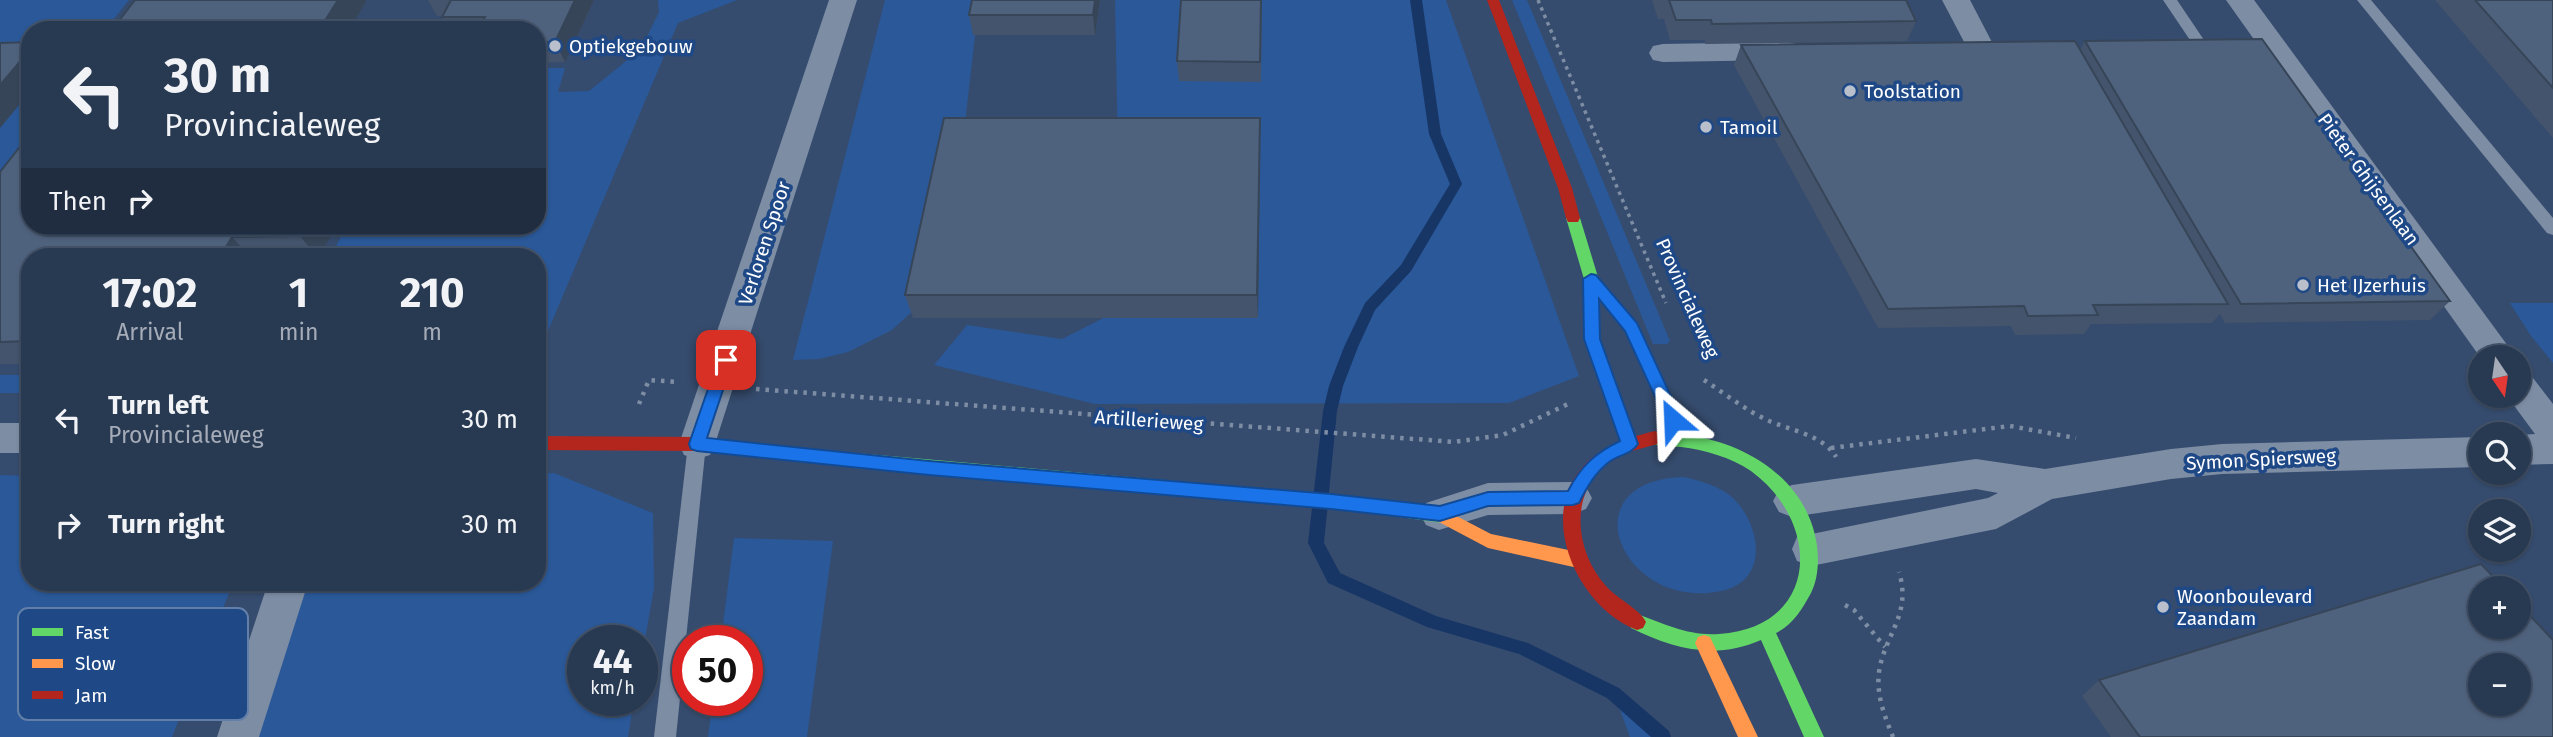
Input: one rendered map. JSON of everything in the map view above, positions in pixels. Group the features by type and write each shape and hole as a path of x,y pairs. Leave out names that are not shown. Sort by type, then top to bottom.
{"main road":[{"path":"1493,0 1565,188 1591,279 1592,339 1630,444"},
{"path":"1591,279 1632,327 1682,439"},
{"path":"1655,439 1682,439 1714,445 1744,458 1771,477 1792,501 1805,525 1811,549 1811,574 1803,597 1794,611 1766,631 1737,641 1704,643 1672,637 1641,625 1623,614 1593,585 1578,560 1569,528 1573,498 1585,475 1604,456 1630,444 1655,439"},
{"path":"546,443 697,444 929,468 1356,504 1440,514 1488,541 1578,560"},
{"path":"1766,631 1814,737"},
{"path":"1704,643 1748,737"}],"street":[{"name":"Verloren Spoor","path":"697,444 843,0"},
{"path":"1956,0 1981,48"},
{"name":"Pieter Ghijsenlaan","path":"2240,0 2489,345"},
{"path":"2207,43 2270,41"},
{"path":"1663,53 1815,51"},
{"path":"2531,401 2553,431"},
{"path":"0,438 21,438"},
{"path":"2531,450 2553,449"},
{"name":"Symon Spiersweg","path":"1792,501 1976,474 2045,485 2171,464 2222,459 2468,452"},
{"name":"Symon Spiersweg","path":"1811,549 1996,513 2045,485"},
{"path":"1440,514 1488,499 1573,498"},
{"path":"248,706 285,591"},
{"path":"238,737 244,720"}],"lane":[{"path":"2170,0 2207,43"},
{"path":"2364,0 2553,229"},
{"name":"Verloren Spoor","path":"665,737 697,444"}],"path":[{"name":"Provincialeweg","path":"1538,0 1669,311"},
{"name":"Provincialeweg","path":"1699,373 1707,384 1763,418 1831,447 1857,490"},
{"name":"Artillerieweg","path":"623,443 649,380 1454,442 1503,435 1537,421 1579,398 1608,388"},
{"path":"1655,383 1707,384"},
{"path":"1882,535 1906,588 1905,605 1885,647 1879,675 1882,713 1893,737"},
{"path":"1803,597 1840,603 1854,610 1885,647"}],"shaded area":[{"path":"0,0 129,0 112,21 21,21 21,180 0,208"},
{"path":"658,0 737,0 678,23 546,336 546,248 335,248 342,235 546,235 546,68 565,68 558,92 589,91 641,49 659,12"},
{"path":"885,0 979,0 951,247 915,309 892,330 848,352 819,359 793,360"},
{"path":"1115,0 1446,0 1579,376 1509,403 1095,404 934,365 967,325 1062,339 1121,309"},
{"path":"1512,0 1527,0 1670,341 1667,344 1653,344"},
{"path":"2510,303 2553,303 2553,363 2531,336"},
{"path":"0,375 21,375 21,393 0,393"},
{"path":"546,473 554,473 653,513 654,588 647,625 567,625 567,716 631,716 628,737 249,737 306,591 546,591"},
{"path":"0,475 21,476 21,591 230,591 223,608 18,608 18,720 179,720 172,737 0,737"},
{"path":"1684,477 1710,484 1728,494 1743,509 1750,523 1756,551 1754,564 1747,576 1737,585 1721,591 1686,592 1657,582 1635,565 1621,543 1618,520 1626,499 1648,484"},
{"path":"734,538 833,541 807,737 708,737 711,716 763,716 763,625 723,625"},
{"path":"1616,699 1664,737 1630,737"}],"building":[{"path":"135,0 338,0 325,21 119,21"},
{"path":"451,0 575,0 555,42 546,42 546,21 483,21 485,17 442,17"},
{"path":"972,0 1095,0 1093,15 969,15"},
{"path":"1181,0 1261,0 1260,62 1177,61"},
{"path":"1669,0 1906,0 1916,21 1712,24 1711,20 1676,20"},
{"path":"2475,0 2553,0 2553,88"},
{"path":"2262,39 2450,301 2241,304 2085,41"},
{"path":"2075,41 2228,304 2093,305 2098,315 2028,316 2024,306 1888,309 1741,45"},
{"path":"21,42 21,60 0,85 0,43"},
{"path":"944,118 1260,118 1257,295 905,295"},
{"path":"21,145 21,235 301,235 232,237 225,248 21,248 21,341 0,342 0,172"},
{"path":"2481,564 2492,576 2468,576 2468,639 2531,639 2531,617 2553,640 2553,737 2140,737 2099,680"}],"waterway":[{"path":"1416,0 1435,134 1456,184 1406,268 1370,307 1351,347 1330,411 1316,543 1334,578 1433,622 1522,648 1613,693 1663,737"}],"traffic: fast":[{"path":"1573,218 1591,279 1592,339 1630,444"},
{"path":"1591,279 1631,327 1682,439"},
{"path":"1637,622 1663,634 1689,641 1717,643 1745,638 1774,625 1794,606 1806,584 1810,559 1807,533 1796,508 1779,485 1756,466 1733,453 1708,445 1655,438"},
{"path":"799,455 1356,504 1443,516"},
{"path":"1766,631 1814,737"}],"traffic: slow":[{"path":"1443,516 1488,541 1578,560"},
{"path":"1704,643 1748,737"}],"traffic: jam":[{"path":"1493,0 1565,188 1573,218"},
{"path":"1637,622 1616,608 1598,590 1584,569 1575,546 1571,521 1574,498 1585,476 1604,457 1616,450 1655,438"},
{"path":"546,443 697,444 799,455"}],"place":[{"name":"Optiekgebouw","path":"555,46"},
{"name":"Toolstation","path":"1850,91"},
{"name":"Tamoil","path":"1706,127"},
{"name":"Het IJzerhuis","path":"2303,285"},
{"name":"Woonboulevard Zaandam","path":"2163,607"}],"route":[{"path":"726,360 697,444 929,468 1331,502 1440,514 1488,499 1573,498 1585,475 1604,456 1630,444 1592,339 1591,279 1632,327 1673,420"}]}
